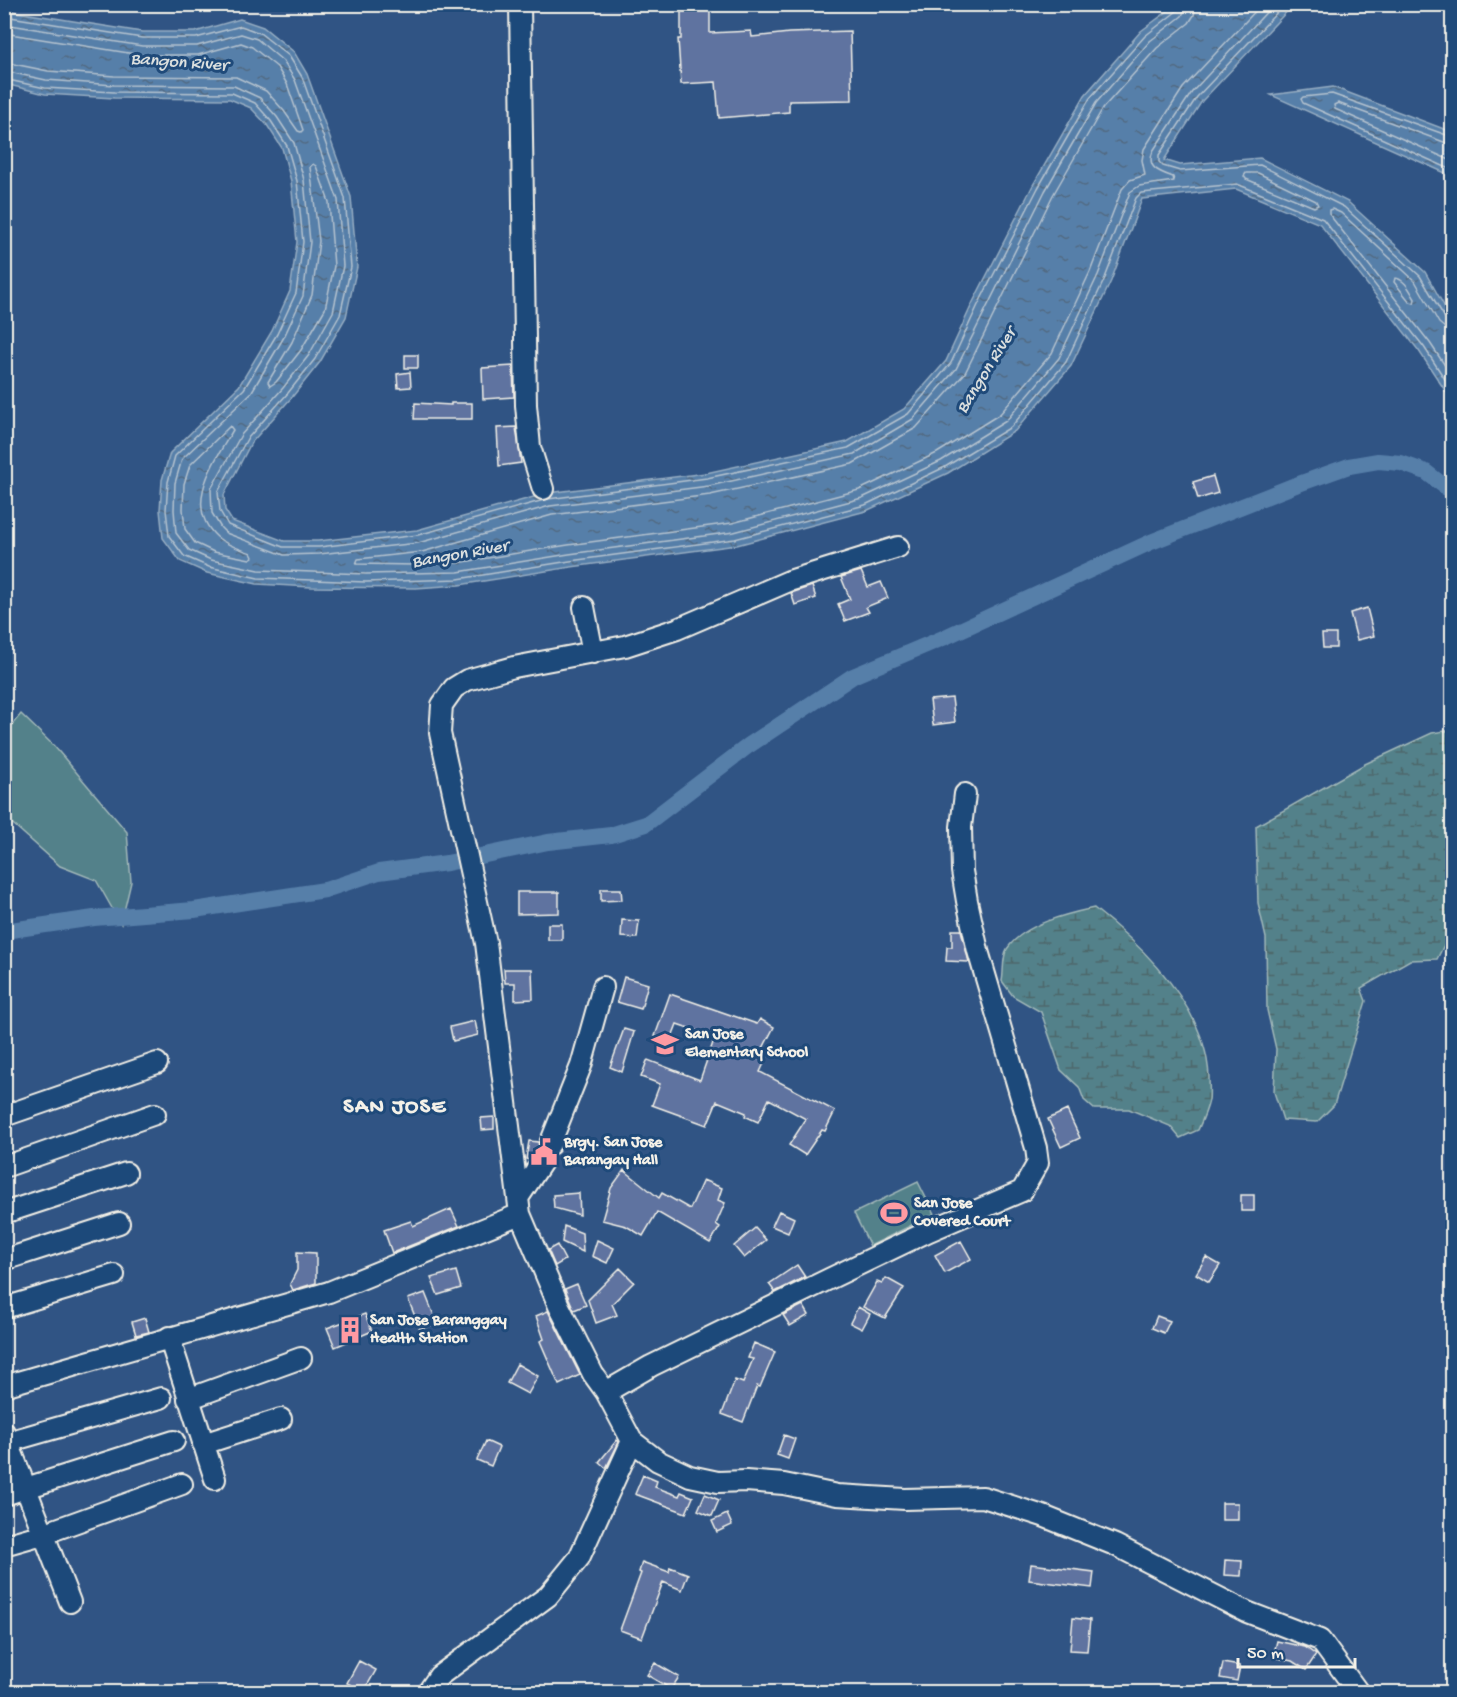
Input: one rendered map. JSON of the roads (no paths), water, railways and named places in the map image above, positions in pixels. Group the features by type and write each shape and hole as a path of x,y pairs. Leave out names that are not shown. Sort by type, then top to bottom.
{"street":[{"path":"520,4 526,405 530,447 543,489"},
{"path":"898,547 789,582 678,628 625,646 490,672 467,680 454,688 446,698 442,705 440,733 486,943 519,1206 581,1353 606,1392 632,1441 658,1461 690,1476 718,1482 746,1481 784,1484 837,1495 905,1499 984,1497 1042,1516 1115,1545 1247,1612 1320,1640 1359,1692"},
{"path":"584,607 593,653"},
{"path":"606,1392 651,1366 928,1231 1022,1191 1038,1162 1036,1148 978,951 966,901 962,871 961,826 964,795"},
{"path":"550,1144 581,1066 603,987"},
{"path":"4,1116 157,1063"},
{"path":"4,1167 155,1114"},
{"path":"4,1386 329,1292 519,1206 542,1162"},
{"path":"4,1213 126,1173"},
{"path":"4,1260 119,1223"},
{"path":"4,1308 114,1275"},
{"path":"169,1337 215,1479"},
{"path":"188,1399 301,1358"},
{"path":"70,1602 6,1439 161,1398"},
{"path":"203,1444 281,1419"},
{"path":"4,1495 174,1441"},
{"path":"428,1692 439,1676 548,1596 579,1558 632,1441"},
{"path":"4,1545 43,1534 182,1484"}],"water":[{"name":"Bangon River","path":"1176,5 1293,5 1202,101 1164,160 1180,165 1260,158 1348,202 1425,272 1452,320 1452,401 1419,351 1320,224 1236,189 1142,199 1111,281 1071,366 1015,431 948,473 866,511 737,545 571,567 459,585 416,588 257,584 207,573 180,561 163,538 160,510 162,480 170,453 239,386 272,331 290,291 297,242 291,181 282,148 267,125 251,108 230,99 114,98 45,94 5,84 4,10 142,32 195,32 240,19 263,27 294,52 307,74 351,197 357,267 346,317 320,362 251,443 224,495 225,510 232,521 284,541 318,541 417,530 548,493 706,473 847,442 904,409 946,361 973,302 1033,185 1085,95 1141,31"},
{"path":"1333,87 1452,132 1452,176 1271,95"}],"waterway":[{"path":"4,931 94,918 194,910 325,890 379,872 447,863 548,842 611,835 646,824 748,746 853,676 943,638 1151,542 1349,466 1378,461 1401,463 1426,472 1452,492"}],"place":[{"name":"San Jose Elementary School","path":"665,1044"},
{"name":"Brgy. San Jose Barangay Hall","path":"544,1152"},
{"name":"San Jose Covered Court","path":"894,1213"},
{"name":"San Jose Baranggay Health Station","path":"350,1330"}],"district":[{"name":"SAN JOSE","path":"395,1108"}]}
